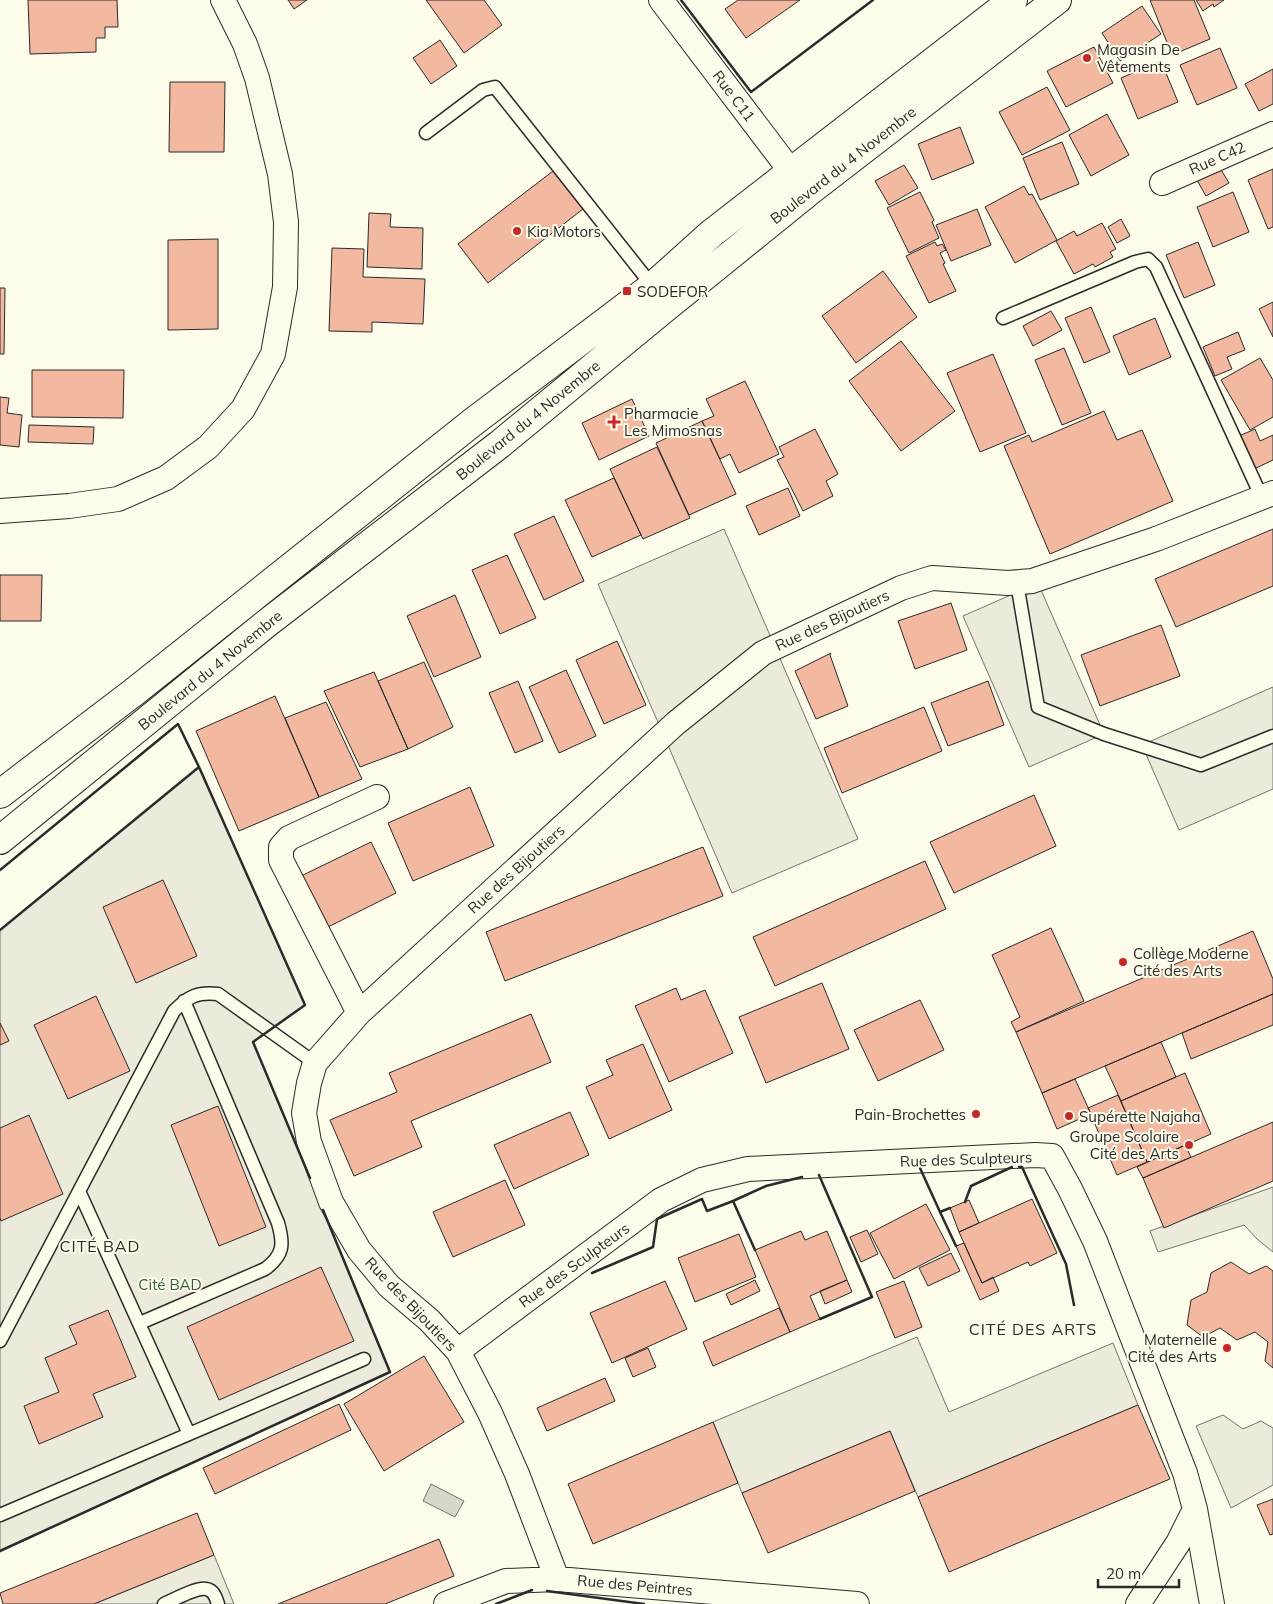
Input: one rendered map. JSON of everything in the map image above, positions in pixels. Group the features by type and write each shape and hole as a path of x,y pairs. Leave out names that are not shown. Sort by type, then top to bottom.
{"main road":[{"name":"Boulevard du 4 Novembre","path":"0,840 267,623 500,444 659,297 712,233 1013,0"},
{"name":"Boulevard du 4 Novembre","path":"0,794 134,692 473,422 659,297 807,193 1057,0"}],"street":[{"path":"0,511 69,506 118,499 166,478 208,447 243,409 273,354 286,287 286,222 280,174 257,78 245,44 223,0"},
{"name":"Rue C11","path":"661,0 807,193"},
{"name":"Rue C42","path":"1162,183 1273,134"},
{"name":"Rue des Bijoutiers","path":"557,1579 517,1474 490,1413 458,1351 429,1320 389,1286 359,1250 332,1202 309,1142 304,1113 309,1083 316,1063 359,1013 676,723 763,653 901,588 918,582 932,578 1017,583 1032,581 1156,539 1268,495"},
{"path":"359,1013 281,860 280,847 289,838 378,797"},
{"name":"Rue des Sculpteurs","path":"458,1351 661,1200 702,1180 748,1169 1035,1155 1052,1156 1095,1241 1185,1473 1195,1509 1212,1604"},
{"path":"1138,1604 1178,1542 1195,1509"},
{"name":"Rue des Peintres","path":"446,1604 506,1580 557,1579 857,1604"}],"lane":[{"path":"426,134 483,90 494,87 659,297"},
{"path":"1003,318 1135,262 1148,259 1156,267 1268,495"},
{"path":"1017,583 1038,707 1104,734 1201,765 1273,736"},
{"path":"0,1341 174,1011 184,1001 194,995 218,994 316,1063"},
{"path":"140,1323 265,1269 276,1261 281,1252 281,1234 278,1223 184,1001"},
{"path":"79,1191 189,1434"},
{"path":"0,1515 364,1359"},
{"path":"164,1604 201,1589 208,1589 215,1594 218,1604"}],"green space":[{"name":"Cité BAD","path":"199,767 305,1005 253,1042 390,1372 0,1551 0,930"},
{"path":"1273,1187 1273,1252 1244,1225 1158,1252 1150,1231"},
{"path":"1223,1415 1243,1429 1261,1421 1273,1428 1273,1485 1231,1508 1196,1426"}],"shaded area":[{"path":"724,529 858,839 732,893 598,584"},
{"path":"1038,583 1104,734 1029,767 963,616"},
{"path":"1273,687 1273,789 1179,830 1142,745"},
{"path":"917,1337 949,1412 1113,1343 1138,1405 918,1497 890,1431 742,1493 713,1422"},
{"path":"431,1484 464,1501 455,1517 423,1501"},
{"path":"214,1555 234,1604 94,1604"}],"building":[{"path":"28,0 117,0 118,27 105,27 105,38 96,38 96,52 30,54"},
{"path":"288,0 307,0 294,9"},
{"path":"426,0 484,0 502,25 464,53"},
{"path":"738,0 800,0 746,38 725,9"},
{"path":"1150,0 1194,0 1210,39 1172,55"},
{"path":"1196,0 1224,0 1214,7 1213,4 1203,11"},
{"path":"1142,6 1161,34 1120,61 1102,33"},
{"path":"440,40 457,66 431,84 413,58"},
{"path":"1094,47 1113,83 1066,107 1047,71"},
{"path":"1220,48 1237,88 1197,105 1180,65"},
{"path":"1161,61 1178,102 1138,119 1121,78"},
{"path":"1273,69 1273,104 1259,111 1245,84"},
{"path":"170,82 225,82 224,152 169,152"},
{"path":"1047,87 1070,130 1022,155 999,112"},
{"path":"1107,114 1129,155 1091,176 1069,135"},
{"path":"960,127 974,163 932,180 918,144"},
{"path":"1062,142 1079,184 1040,200 1023,158"},
{"path":"1217,163 1229,183 1206,196 1194,175"},
{"path":"904,165 918,188 889,205 875,181"},
{"path":"1273,169 1273,227 1268,229 1248,180"},
{"path":"553,171 583,209 488,283 458,244"},
{"path":"1024,186 1029,195 1032,194 1057,240 1015,263 985,207"},
{"path":"920,192 934,220 932,222 939,238 909,253 887,208"},
{"path":"1233,192 1249,232 1213,247 1197,207"},
{"path":"977,209 991,245 951,261 936,225"},
{"path":"369,213 391,214 390,227 423,228 422,269 367,267"},
{"path":"1121,219 1130,236 1117,243 1108,227"},
{"path":"1102,223 1116,249 1110,252 1113,257 1095,267 1093,264 1074,274 1056,241 1074,231 1077,236"},
{"path":"218,239 218,329 168,330 168,240"},
{"path":"935,242 937,246 942,244 946,250 940,253 945,263 943,264 956,291 929,303 906,256"},
{"path":"1198,242 1215,285 1184,298 1166,255"},
{"path":"332,248 364,249 363,277 425,279 423,324 372,322 372,332 329,331"},
{"path":"883,271 917,317 856,363 822,316"},
{"path":"0,288 5,288 4,354 0,354"},
{"path":"1273,302 1273,337 1259,309"},
{"path":"1091,307 1110,352 1084,363 1065,318"},
{"path":"1051,311 1062,330 1033,346 1023,326"},
{"path":"1155,318 1171,357 1129,375 1113,336"},
{"path":"1238,332 1245,350 1227,357 1232,369 1215,376 1203,347"},
{"path":"901,341 955,411 901,451 849,381"},
{"path":"1064,348 1091,413 1062,425 1035,360"},
{"path":"993,354 1026,433 980,452 947,373"},
{"path":"1260,358 1273,380 1273,417 1250,430 1221,380"},
{"path":"32,370 124,370 123,418 32,417"},
{"path":"745,381 779,454 739,473 730,454 720,459 702,421 714,416 706,399"},
{"path":"0,397 9,398 7,413 22,415 19,447 0,445"},
{"path":"632,399 649,436 599,460 582,423"},
{"path":"1104,411 1117,440 1142,430 1173,501 1050,554 1004,446 1029,435 1032,442"},
{"path":"702,421 736,494 689,515 656,443"},
{"path":"29,425 94,427 93,444 28,442"},
{"path":"815,429 838,474 826,481 833,496 803,511 777,460 784,457 779,447"},
{"path":"1255,429 1260,441 1273,435 1273,460 1254,469 1239,436"},
{"path":"657,447 690,518 643,539 610,469"},
{"path":"614,478 641,535 592,557 565,500"},
{"path":"788,488 800,516 759,535 746,506"},
{"path":"554,516 584,581 544,600 514,534"},
{"path":"1273,529 1273,586 1176,627 1155,579"},
{"path":"507,555 536,618 500,634 472,570"},
{"path":"0,575 42,575 41,621 0,621"},
{"path":"455,595 481,657 434,677 407,616"},
{"path":"951,603 967,650 915,669 898,621"},
{"path":"1161,625 1180,676 1100,706 1081,655"},
{"path":"617,641 646,705 604,724 576,660"},
{"path":"831,653 830,655 848,706 816,719 795,671"},
{"path":"424,662 453,727 408,749 378,681"},
{"path":"566,670 596,736 559,753 529,687"},
{"path":"374,672 408,749 360,767 324,691"},
{"path":"518,681 543,741 515,753 489,693"},
{"path":"988,681 1004,725 948,746 931,703"},
{"path":"275,696 319,797 239,831 196,731"},
{"path":"326,702 362,779 319,797 285,718"},
{"path":"924,707 942,751 842,793 824,748"},
{"path":"470,787 494,846 413,881 388,823"},
{"path":"1034,795 1056,846 954,893 930,842"},
{"path":"371,842 396,893 326,928 301,876"},
{"path":"703,847 723,896 505,981 486,932"},
{"path":"925,861 946,909 775,986 753,937"},
{"path":"163,880 197,956 136,983 103,907"},
{"path":"1051,928 1084,1001 1016,1032 1011,1022 1020,1017 992,955"},
{"path":"1253,931 1273,979 1273,994 1042,1093 1016,1032"},
{"path":"822,983 849,1049 766,1083 739,1017"},
{"path":"676,988 681,1000 705,990 733,1053 669,1082 635,1006"},
{"path":"1273,994 1273,1025 1191,1059 1182,1033"},
{"path":"96,996 130,1071 68,1099 34,1025"},
{"path":"920,1000 944,1050 878,1081 854,1030"},
{"path":"531,1014 551,1062 411,1121 422,1147 354,1176 330,1120 397,1092 389,1073"},
{"path":"0,1023 9,1041 0,1045"},
{"path":"1161,1042 1176,1077 1121,1101 1105,1066"},
{"path":"643,1044 672,1110 609,1139 586,1087 613,1075 606,1060"},
{"path":"1185,1073 1211,1134 1147,1162 1121,1101"},
{"path":"1075,1079 1091,1114 1057,1129 1042,1093"},
{"path":"1118,1095 1147,1162 1117,1175 1088,1108"},
{"path":"218,1106 266,1227 219,1246 171,1125"},
{"path":"570,1112 589,1155 514,1189 494,1145"},
{"path":"29,1115 63,1194 1,1221 0,1128"},
{"path":"1273,1122 1273,1181 1164,1228 1143,1178"},
{"path":"1185,1145 1191,1157 1143,1178 1137,1167"},
{"path":"505,1180 525,1225 453,1257 433,1212"},
{"path":"1032,1199 1057,1253 1030,1266 1028,1262 982,1283 959,1232"},
{"path":"969,1200 979,1223 959,1232 950,1208"},
{"path":"926,1204 950,1250 894,1279 870,1233"},
{"path":"867,1230 878,1254 861,1262 850,1237"},
{"path":"801,1231 805,1240 827,1231 847,1280 810,1296 820,1319 790,1332 755,1250"},
{"path":"739,1234 756,1277 695,1302 678,1258"},
{"path":"964,1243 982,1283 993,1277 999,1291 980,1300 956,1246"},
{"path":"951,1253 960,1271 928,1286 919,1268"},
{"path":"1231,1262 1249,1274 1266,1266 1273,1271 1273,1368 1265,1361 1268,1342 1255,1332 1237,1340 1220,1328 1203,1337 1187,1325 1191,1300 1207,1292 1211,1273"},
{"path":"321,1267 354,1341 219,1400 187,1327"},
{"path":"755,1280 760,1291 731,1305 726,1294"},
{"path":"847,1280 852,1292 825,1304 820,1291"},
{"path":"665,1281 687,1329 612,1363 590,1313"},
{"path":"904,1281 922,1327 895,1338 876,1292"},
{"path":"779,1308 790,1332 713,1366 703,1342"},
{"path":"108,1310 136,1377 93,1394 103,1417 39,1444 24,1406 59,1392 45,1358 77,1344 69,1326"},
{"path":"648,1348 656,1367 633,1377 625,1358"},
{"path":"424,1356 464,1422 384,1471 344,1404"},
{"path":"605,1378 615,1401 547,1431 537,1408"},
{"path":"339,1404 351,1430 215,1494 203,1468"},
{"path":"1138,1405 1170,1479 949,1572 918,1497"},
{"path":"713,1422 738,1483 593,1544 568,1484"},
{"path":"890,1431 915,1491 768,1553 742,1493"},
{"path":"1273,1499 1273,1534 1270,1535 1257,1505"},
{"path":"197,1513 214,1555 94,1604 3,1604 0,1593"},
{"path":"439,1539 454,1576 385,1604 278,1604"}],"wall":[{"path":"681,0 751,92 873,0"},
{"path":"0,870 178,724 199,767"},
{"path":"0,930 199,767 305,1005 253,1042 310,1178"},
{"path":"965,1202 971,1186 1012,1167"},
{"path":"1019,1167 1022,1167 1066,1264 1074,1305"},
{"path":"920,1168 940,1212 950,1208"},
{"path":"819,1175 872,1297 820,1319"},
{"path":"755,1250 733,1201 766,1186 802,1177"},
{"path":"592,1273 653,1247 657,1219 702,1199 707,1211 733,1201"},
{"path":"0,1551 390,1372 323,1210"},
{"path":"940,1212 956,1246"},
{"path":"496,1604 532,1590"},
{"path":"547,1591 644,1604"}],"place":[{"name":"Magasin De Vêtements","path":"1087,58"},
{"name":"Kia Motors","path":"517,231"},
{"name":"SODEFOR","path":"627,291"},
{"name":"Pharmacie Les Mimosnas","path":"614,422"},
{"name":"Collège Moderne Cité des Arts","path":"1123,962"},
{"name":"Pain-Brochettes","path":"976,1114"},
{"name":"Supérette Najaha","path":"1069,1116"},
{"name":"Groupe Scolaire Cité des Arts","path":"1189,1145"},
{"name":"Maternelle Cité des Arts","path":"1227,1348"}],"district":[{"name":"CITÉ BAD","path":"100,1246"},
{"name":"CITÉ DES ARTS","path":"1033,1329"}]}
